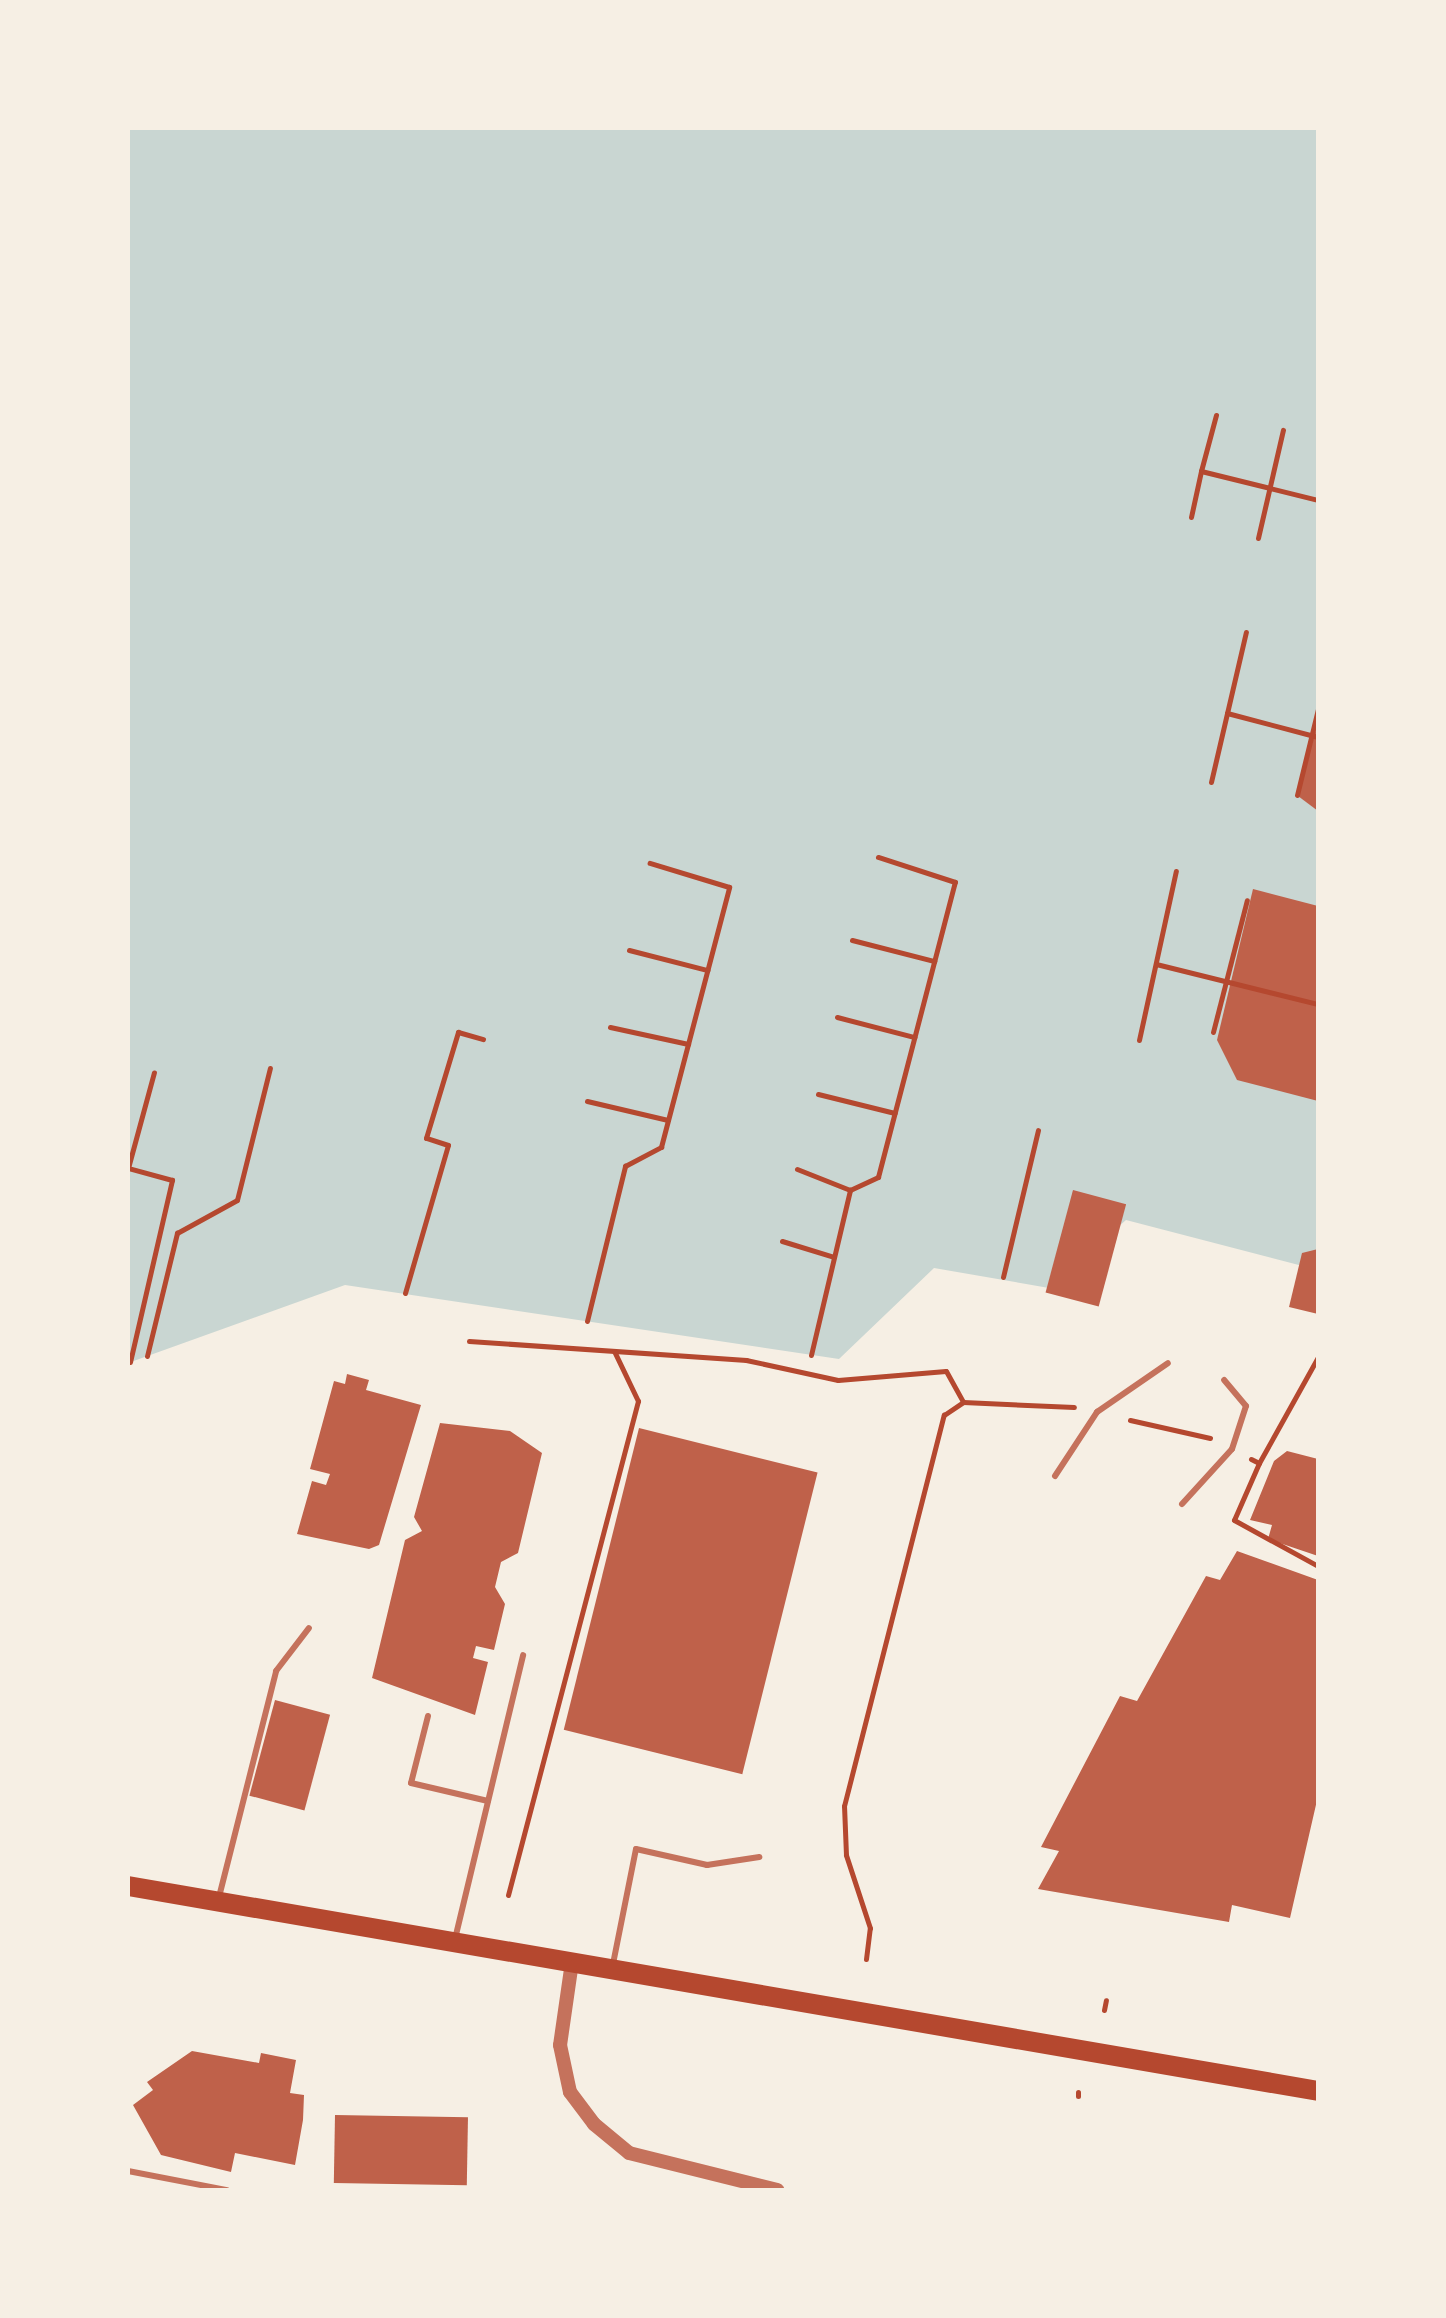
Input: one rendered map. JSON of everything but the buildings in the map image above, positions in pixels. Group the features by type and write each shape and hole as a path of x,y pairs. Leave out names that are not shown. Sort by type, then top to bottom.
{"main road":[{"path":"128,1886 1318,2091"}],"street":[{"path":"572,1962 560,2045 570,2092 594,2124 629,2153 777,2190"}],"lane":[{"path":"1055,1476 1097,1412 1168,1363"},
{"path":"1182,1504 1232,1449 1246,1406 1224,1380"},
{"path":"219,1901 276,1671 309,1628"},
{"path":"454,1942 523,1655"},
{"path":"428,1716 411,1783 488,1801"},
{"path":"612,1970 636,1849 707,1865 759,1857"},
{"path":"128,2171 227,2190"}],"path":[{"path":"1191,517 1216,415"},
{"path":"1258,538 1283,430"},
{"path":"1201,471 1318,500"},
{"path":"1211,782 1246,632"},
{"path":"1297,795 1315,736 1318,709"},
{"path":"1227,713 1315,736"},
{"path":"797,1169 850,1190 878,1177 955,882 878,857"},
{"path":"587,1321 625,1166 661,1147 729,887 650,863"},
{"path":"1139,1040 1176,871"},
{"path":"1213,1032 1247,900"},
{"path":"852,940 934,961"},
{"path":"629,950 707,970"},
{"path":"1156,964 1318,1004"},
{"path":"837,1017 914,1037"},
{"path":"610,1027 688,1044"},
{"path":"405,1293 448,1145 426,1138 458,1032 483,1039"},
{"path":"147,1356 177,1233 237,1200 270,1068"},
{"path":"130,1362 172,1180 128,1168 154,1072"},
{"path":"818,1094 895,1113"},
{"path":"587,1101 668,1120"},
{"path":"1003,1277 1038,1130"},
{"path":"811,1355 850,1190"},
{"path":"782,1241 834,1257"},
{"path":"469,1341 746,1360 838,1380 946,1371 963,1402"},
{"path":"508,1895 638,1401 614,1350"},
{"path":"1259,1463 1318,1357"},
{"path":"866,1959 870,1928 846,1855 844,1806 944,1415 963,1402 1061,1404"},
{"path":"1104,2010 1106,2000"}],"shaded area":[{"path":"128,128 1318,128 1318,1270 1126,1220 1049,1288 934,1268 839,1359 345,1285 128,1363"}]}
